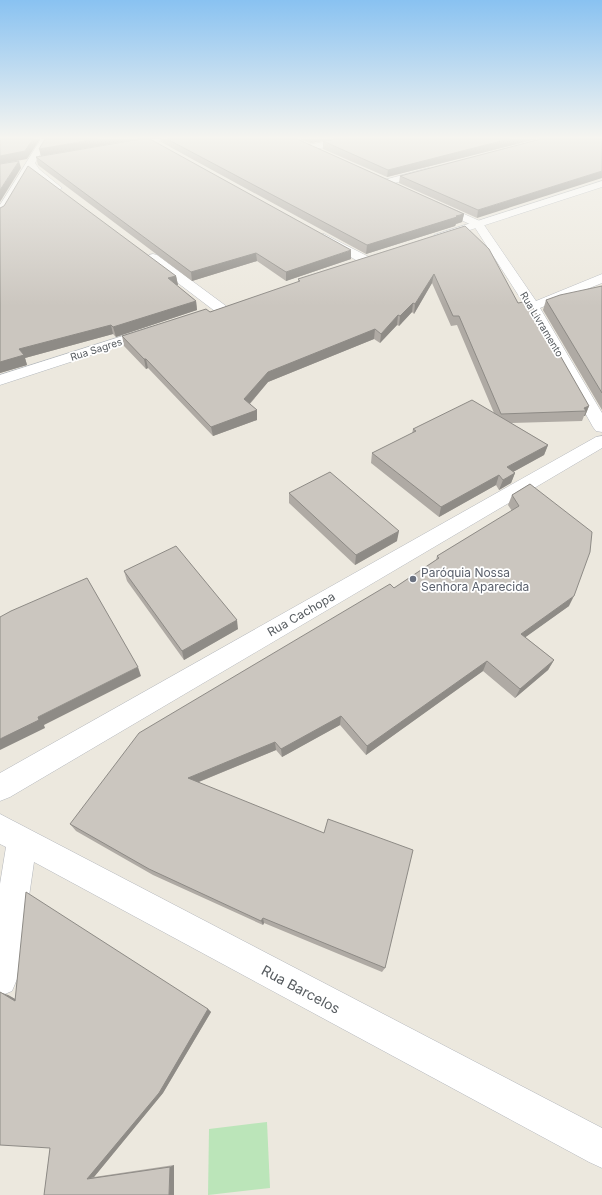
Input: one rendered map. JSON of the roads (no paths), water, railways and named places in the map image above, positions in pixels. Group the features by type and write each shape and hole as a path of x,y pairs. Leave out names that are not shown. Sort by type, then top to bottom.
{"street":[{"path":"0,214 11,195"},
{"path":"426,241 569,195"},
{"path":"429,201 478,224"},
{"name":"Rua Livramento","path":"478,224 533,307 602,427"},
{"path":"316,233 365,260"},
{"path":"144,252 221,309"},
{"path":"351,264 380,255"},
{"path":"533,307 602,278"},
{"path":"207,313 235,304"},
{"name":"Rua Sagres","path":"0,380 166,326"},
{"name":"Rua Cachopa","path":"0,788 602,441"},
{"path":"0,979 11,834"},
{"name":"Rua Barcelos","path":"11,834 602,1149"}],"place":[{"name":"Paróquia Nossa Senhora Aparecida","path":"413,579"}]}
